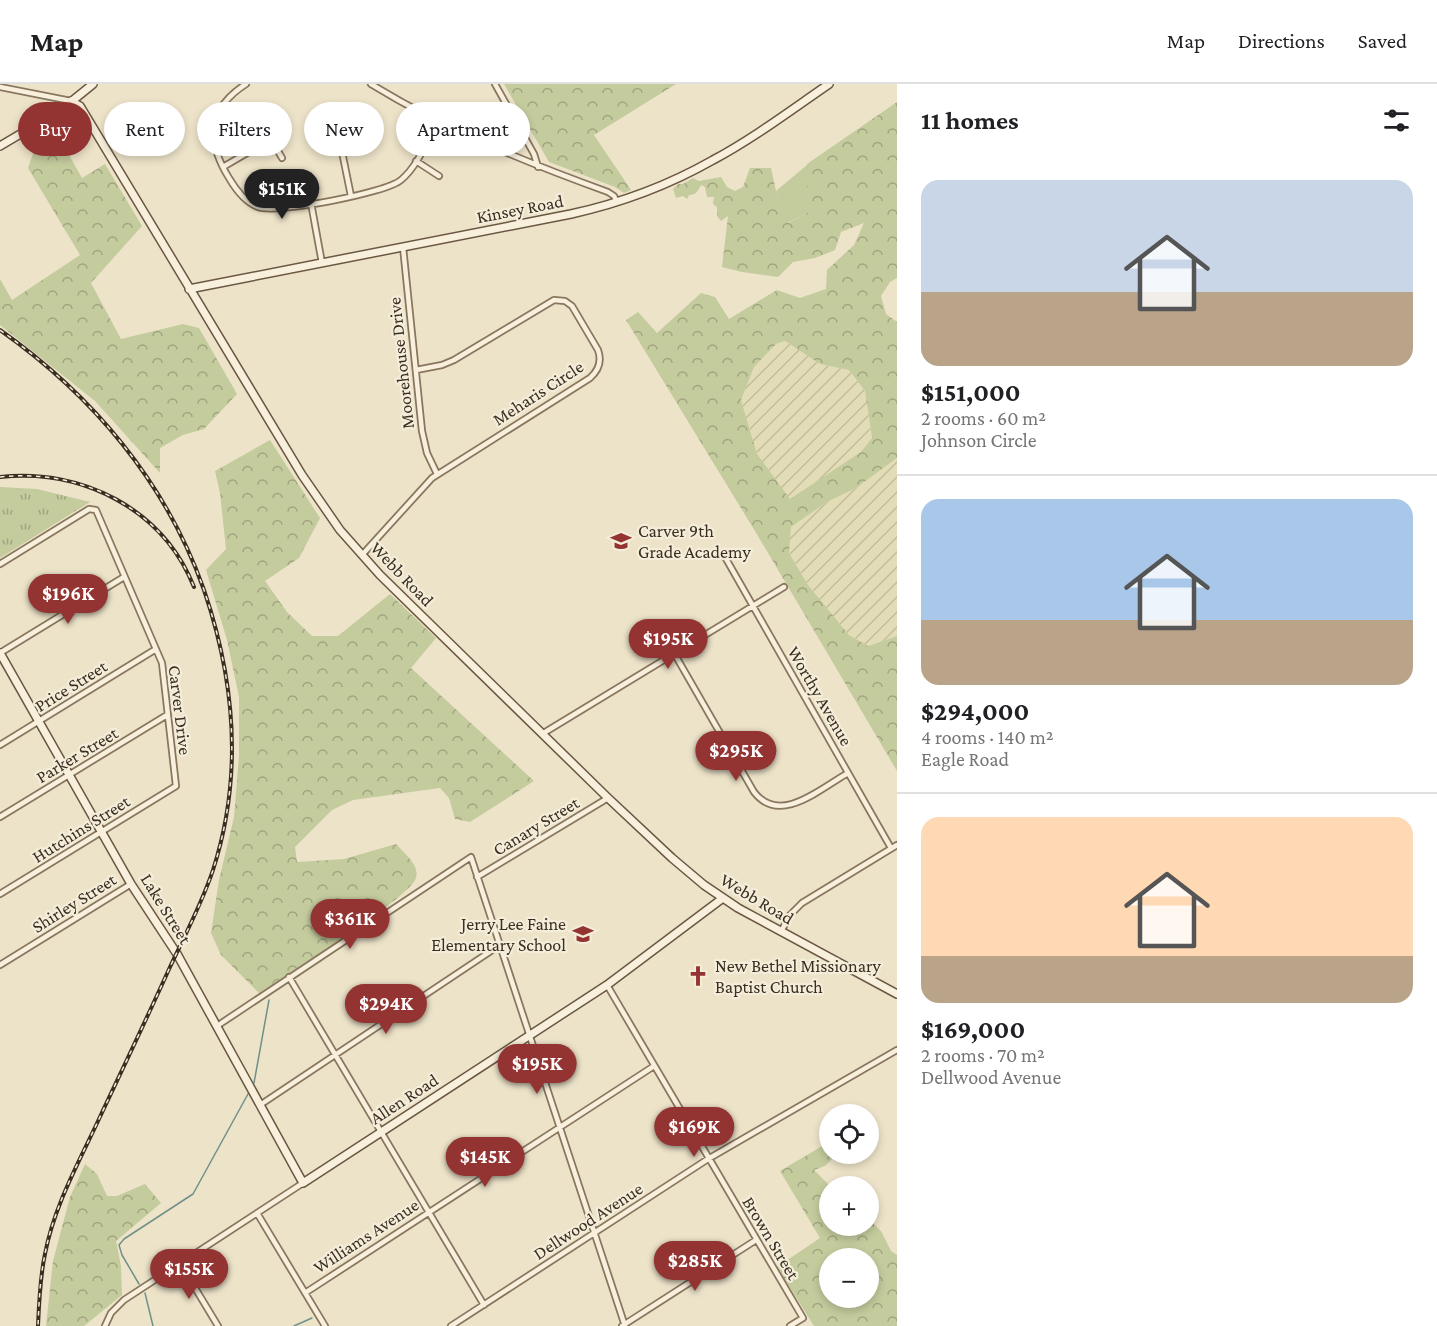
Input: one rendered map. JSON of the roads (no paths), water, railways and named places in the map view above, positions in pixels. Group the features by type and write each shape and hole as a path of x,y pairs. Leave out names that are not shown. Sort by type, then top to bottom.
{"street":[{"path":"246,84 220,108 214,124 213,142 223,167 236,189 255,206 275,210 378,190 396,184 410,171 419,156"},
{"path":"370,84 402,102"},
{"path":"495,84 534,154 538,167"},
{"name":"Kinsey Road","path":"189,289 571,214 617,202 661,186 713,160 829,84"},
{"path":"0,146 49,117 89,85"},
{"path":"0,87 71,101"},
{"name":"Webb Road","path":"71,101 80,106 302,475 340,530 362,555 542,734 672,858 723,898 897,994"},
{"path":"223,167 271,139 282,158"},
{"path":"343,156 351,196"},
{"path":"512,156 608,192 617,202"},
{"path":"416,161 439,176"},
{"path":"311,203 322,262"},
{"name":"Moorehouse Drive","path":"403,247 424,443 437,474"},
{"name":"Meharis Circle","path":"362,555 426,483 590,378 598,369 599,354 572,306 565,301 554,300 547,302 454,360 416,370"},
{"name":"Carver Drive","path":"0,564 89,509 96,510 162,663 176,786"},
{"name":"Worthy Avenue","path":"724,558 891,848"},
{"path":"0,653 124,577"},
{"path":"542,734 784,587"},
{"name":"Price Street","path":"0,745 156,649"},
{"name":"Lake Street","path":"0,653 131,884 177,954 303,1183"},
{"path":"674,653 754,792 764,802 777,806 791,805 848,772"},
{"name":"Parker Street","path":"0,818 168,715"},
{"name":"Hutchins Street","path":"0,894 176,786"},
{"name":"Canary Street","path":"217,1026 471,857 477,877 608,798"},
{"path":"781,932 789,916 802,903 897,845"},
{"path":"477,877 624,1325 756,1240"},
{"name":"Shirley Street","path":"0,965 131,884"},
{"name":"Allen Road","path":"105,1326 117,1306 607,985 723,898"},
{"path":"260,1105 500,945"},
{"path":"289,977 484,1305"},
{"name":"Brown Street","path":"607,985 803,1318 790,1326"},
{"name":"Dellwood Avenue","path":"451,1326 708,1159 897,1050"},
{"name":"Williams Avenue","path":"305,1293 654,1066"},
{"path":"257,1213 325,1326"},
{"path":"180,1263 218,1326"}],"waterway":[{"path":"254,1083 269,1000"},
{"path":"139,1284 122,1255 119,1245 124,1239 193,1194 248,1094"},
{"path":"145,1293 153,1326"},
{"path":"294,1326 312,1318"}],"railway":[{"path":"0,330 34,355 95,412 147,477 169,513 188,550 215,624 223,659 231,729 232,765 229,800 213,870 204,895 75,1168 54,1219 43,1263 38,1326"},
{"path":"0,477 31,476 61,479 89,487 116,499 141,516 162,536 180,560 194,587"}],"place":[{"name":"Carver 9th Grade Academy","path":"621,541"},
{"name":"Jerry Lee Faine Elementary School","path":"583,934"},
{"name":"New Bethel Missionary Baptist Church","path":"698,976"}]}
